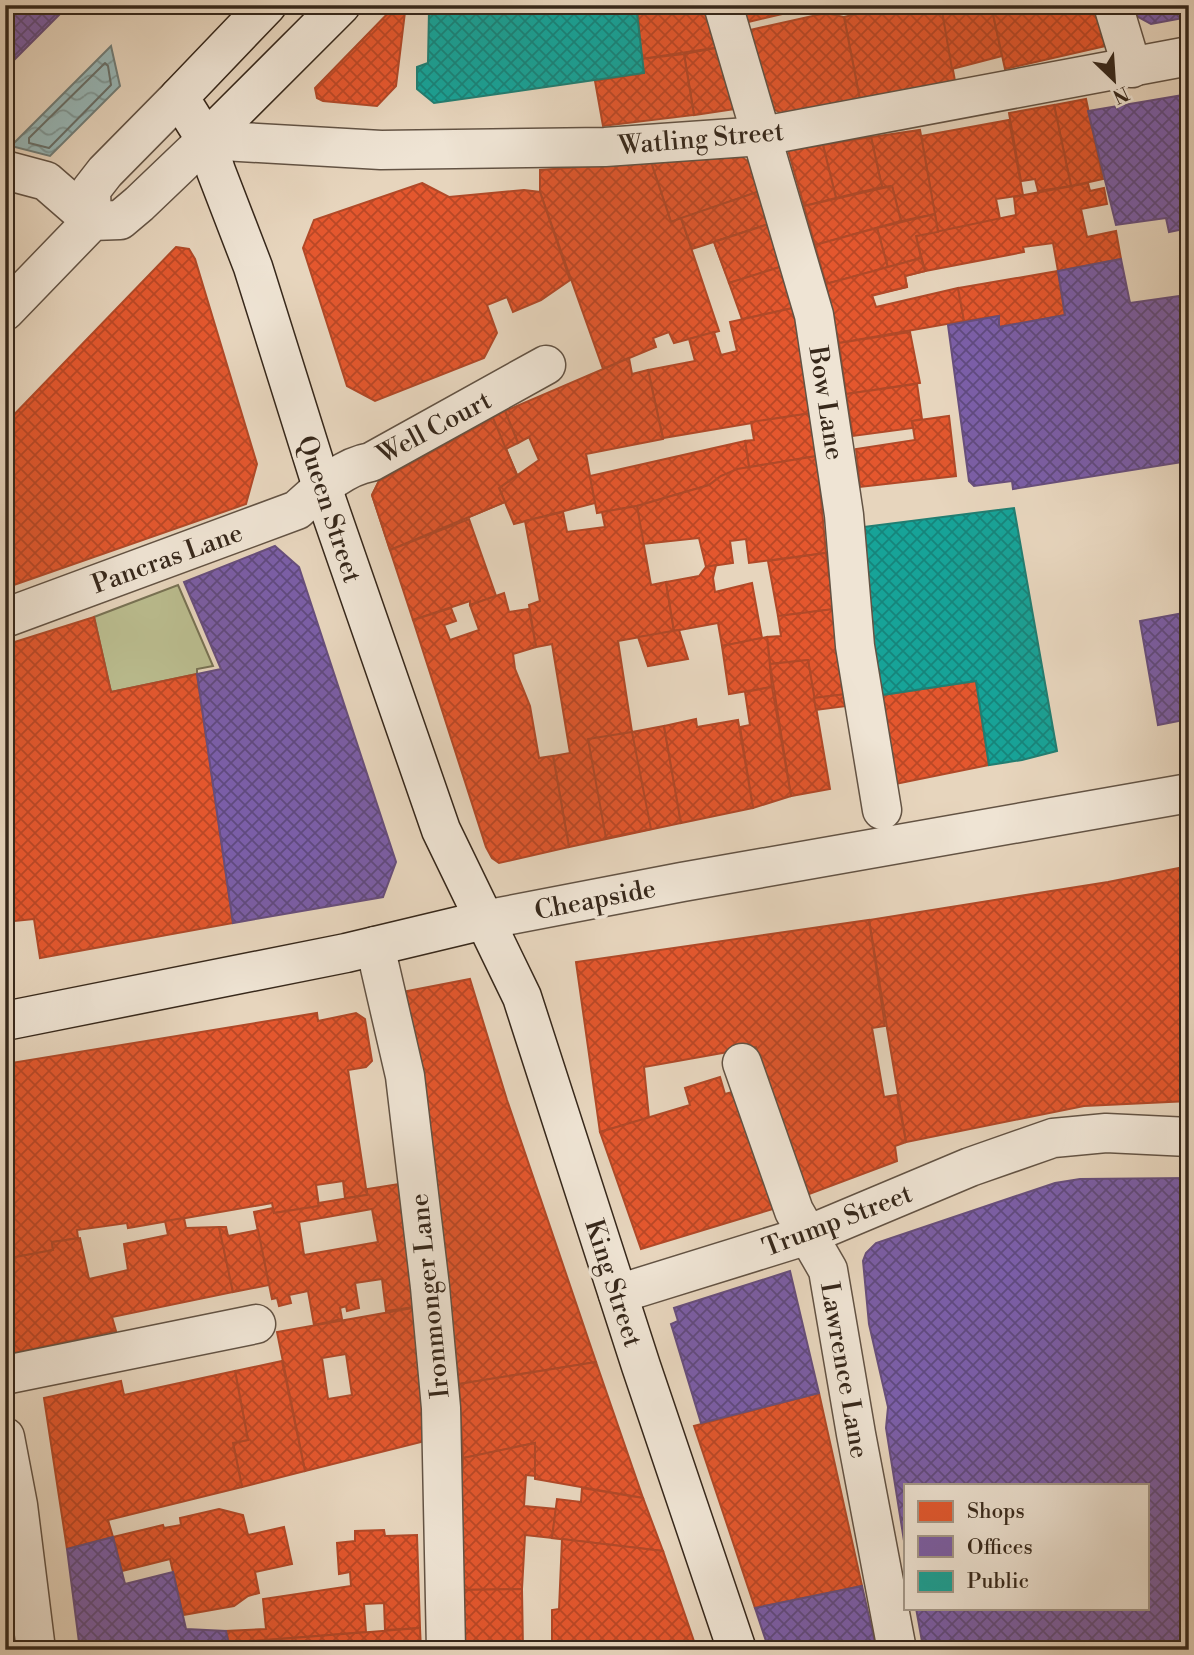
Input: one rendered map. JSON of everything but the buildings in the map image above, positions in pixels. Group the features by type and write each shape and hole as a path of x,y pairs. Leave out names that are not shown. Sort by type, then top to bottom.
{"street":[{"path":"5,310 92,221 91,190 105,172 267,5"},
{"path":"5,170 46,181 92,221 120,220 206,140 341,5"},
{"name":"Bow Lane","path":"723,5 814,315 844,515 855,646 882,810"},
{"path":"1113,5 1132,68"},
{"name":"Watling Street","path":"206,140 317,148 407,150 605,147 762,136 1189,56"},
{"name":"Queen Street","path":"179,97 206,140 261,288 322,487 441,830 484,920"},
{"name":"Well Court","path":"322,487 356,465 372,462 546,365"},
{"name":"Pancras Lane","path":"5,618 297,510 322,487"},
{"name":"Cheapside","path":"5,1021 375,946 484,920 682,882 1189,793"},
{"name":"King Street","path":"484,920 522,997 737,1650"},
{"name":"Ironmonger Lane","path":"375,946 405,1076 441,1408 446,1650"},
{"name":"Lawrence Lane","path":"742,1063 794,1211 828,1270 858,1447 897,1650"},
{"name":"Trump Street","path":"618,1294 808,1235 970,1167 1053,1138 1106,1133 1189,1137"},
{"path":"5,1375 256,1324"},
{"path":"5,1437 18,1505 36,1650"}],"green space":[{"path":"178,585 213,666 197,669 197,674 111,692 94,617"}],"water":[{"path":"111,46 120,86 50,156 11,146"}]}
